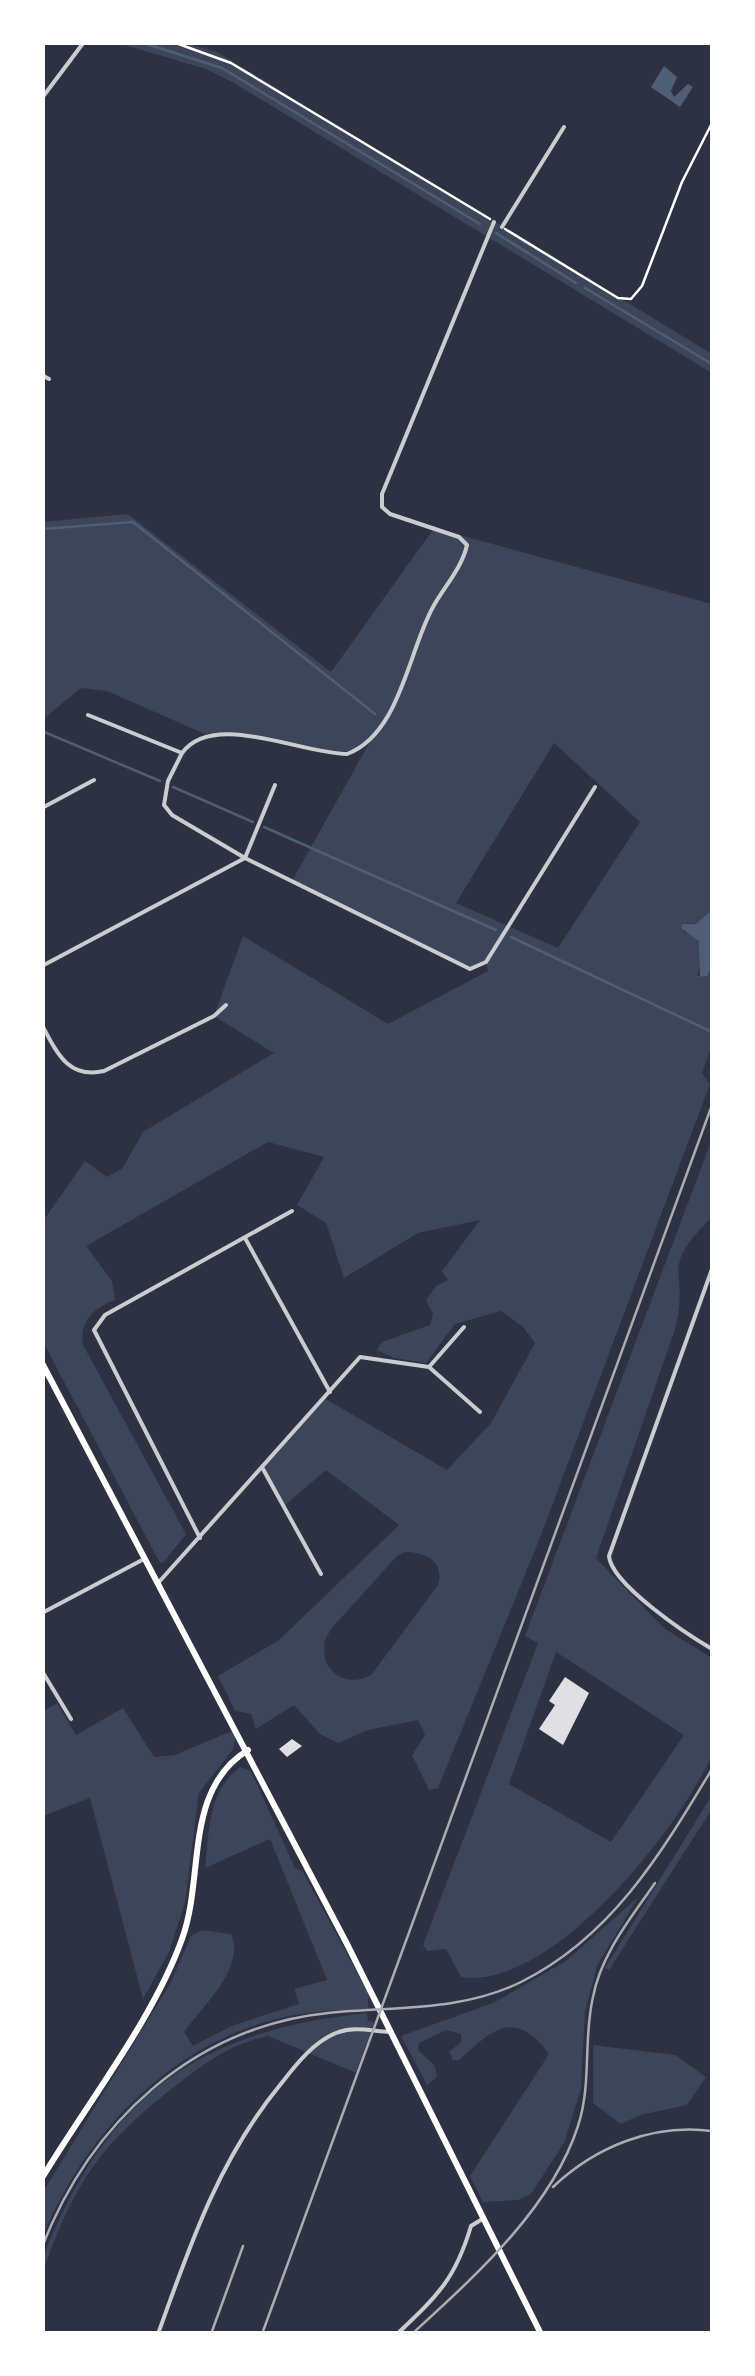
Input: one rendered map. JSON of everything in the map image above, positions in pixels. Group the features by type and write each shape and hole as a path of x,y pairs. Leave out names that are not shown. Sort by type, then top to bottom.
{"main road":[{"path":"43,1364 248,1750 540,2334"},
{"path":"42,2178 165,1978 189,1917 207,1798 227,1766 248,1750"}],"street":[{"path":"42,98 84,42"},
{"path":"502,227 564,127"},
{"path":"494,222 382,494 382,507 390,514 459,537 467,545 432,610 390,710 361,748 332,754 229,733 205,734 182,752 168,781 164,805 172,815 245,858 470,970 486,962 595,787"},
{"path":"42,375 49,380"},
{"path":"88,715 182,752"},
{"path":"42,808 94,780"},
{"path":"42,966 245,858 275,785"},
{"path":"42,1024 60,1058 74,1070 88,1074 104,1071 214,1016 226,1005"},
{"path":"200,1538 97,1344 94,1330 105,1315 292,1212"},
{"path":"245,1237 330,1392"},
{"path":"712,1268 610,1556 615,1573 666,1622 712,1649"},
{"path":"429,1367 464,1327"},
{"path":"159,1582 360,1357 429,1367 480,1412"},
{"path":"262,1467 321,1574"},
{"path":"42,1614 146,1558"},
{"path":"42,1672 71,1719"},
{"path":"158,2334 193,2237 246,2127 298,2063 321,2042 352,2030 391,2031"},
{"path":"397,2334 435,2298 460,2266 472,2226 484,2218"}],"path":[{"path":"174,42 230,63 494,222"},
{"path":"502,227 618,298 631,299 642,286 682,182 712,123"}],"shaded area":[{"path":"118,43 186,43 217,52 712,354 712,373 232,82 206,69"},
{"path":"664,66 677,77 671,91 674,97 688,84 693,87 680,107 651,87"},
{"path":"128,514 331,672 434,528 712,604 712,910 697,924 686,923 684,932 696,934 700,944 697,975 704,977 712,965 712,1045 702,1073 710,1084 540,1538 438,1788 429,1790 412,1755 425,1735 418,1720 368,1730 338,1743 320,1734 294,1705 256,1729 251,1714 235,1711 218,1676 279,1640 399,1525 326,1470 283,1507 262,1467 324,1398 447,1470 491,1423 535,1343 523,1327 501,1311 455,1324 426,1363 394,1358 377,1350 382,1342 430,1325 433,1314 426,1300 436,1286 448,1280 442,1271 480,1220 418,1233 344,1278 326,1223 297,1205 324,1157 268,1142 86,1246 112,1281 115,1300 90,1316 83,1329 83,1345 186,1534 160,1563 43,1342 43,1221 85,1161 107,1177 122,1169 143,1132 274,1053 214,1016 243,936 388,1024 488,971 486,963 470,969 292,881 372,738 361,749 332,754 229,733 205,734 107,691 81,688 43,719 42,522","holes":["554,743 640,822 558,948 456,903","405,1552 432,1560 439,1570 438,1585 372,1674 358,1680 339,1676 325,1660 324,1642 331,1629"]},
{"path":"712,910 712,965 707,976 700,977 699,941 681,928 683,924 696,924"},
{"path":"712,1139 712,1217 695,1235 680,1261 675,1329 596,1558 664,1628 712,1658 715,1723 711,1757 671,1824 641,1862 571,1933 533,1959 496,1975 461,1977 446,1949 427,1951 423,1945 538,1643 525,1636","holes":["556,1652 684,1735 611,1842 509,1784"]},
{"path":"57,1703 76,1735 123,1708 154,1757 175,1755 232,1731 236,1737 233,1749 199,1793 185,1903 169,1952 143,1999 90,1798 43,1816 43,1711"},
{"path":"240,1767 251,1771 295,1868 303,1872 368,1993 368,2009 276,2019 236,2032 165,2073 106,2130 82,2163 43,2236 43,2192 171,1982 191,1936 202,1930 231,1934 234,1947 228,1973 184,2032 193,2046 231,2026 299,2004 294,1989 327,1980 270,1839 205,1868 216,1800 229,1777"},
{"path":"712,1795 712,1809 609,1970 605,1968"},
{"path":"639,1896 597,1966 585,2012 581,2089 564,2143 531,2194 518,2200 483,2202 470,2176 549,2054 525,2031 504,2028 493,2032 459,2060 453,2060 449,2052 461,2042 461,2034 446,2030 419,2043 418,2050 435,2066 437,2077 427,2085 401,2036 493,2003 566,1961"},
{"path":"367,2013 368,2021 374,2022 356,2073 268,2036 230,2049 174,2087 126,2128 92,2168 67,2213 43,2271 43,2257 68,2201 96,2154 128,2114 164,2082 206,2056 253,2036 306,2022"},
{"path":"593,2045 675,2055 706,2077 687,2105 640,2115 621,2124 593,2103"}],"building":[{"path":"565,1677 589,1693 563,1745 539,1729 555,1705 549,1701"},
{"path":"292,1739 302,1746 287,1757 279,1749"}],"waterway":[{"path":"140,42 222,68 480,224"},
{"path":"496,233 576,283"},
{"path":"585,288 712,364"},
{"path":"42,529 133,522 375,714"},
{"path":"42,731 160,781"},
{"path":"173,787 253,822"},
{"path":"264,827 496,930"},
{"path":"511,937 712,1032"}],"railway":[{"path":"262,2334 712,1105"},
{"path":"42,2247 62,2202 118,2123 152,2089 190,2061 233,2038 279,2022 328,2013 474,1999 521,1982 553,1963 608,1917 632,1890 712,1769"},
{"path":"412,2334 508,2239 550,2185 566,2156 582,2110 590,2013 597,1981 618,1937 655,1883"},
{"path":"553,2187 587,2160 626,2141 668,2131 712,2131"},
{"path":"211,2334 243,2246"}]}
